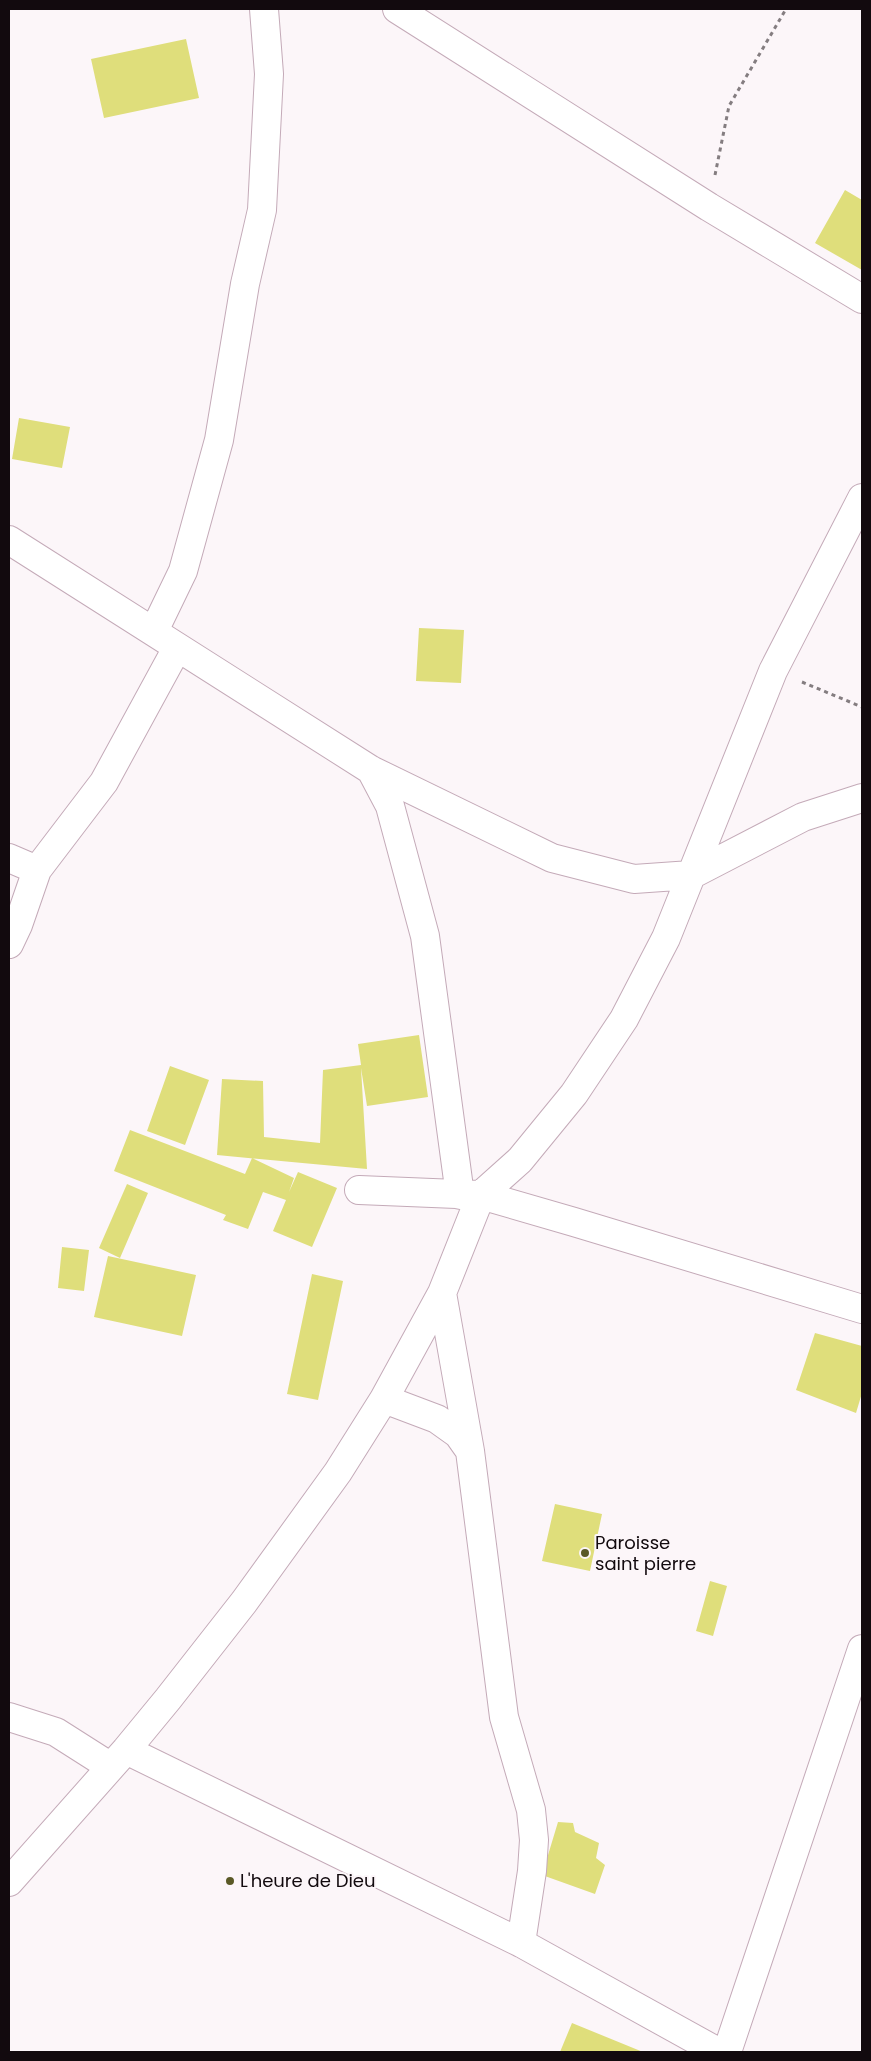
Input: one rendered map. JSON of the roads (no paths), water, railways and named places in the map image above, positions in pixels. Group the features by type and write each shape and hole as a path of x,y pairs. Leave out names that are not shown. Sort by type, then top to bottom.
{"street":[{"path":"154,631 183,571 219,440 244,284 262,210 269,74 264,9"},
{"path":"397,9 709,207 862,299"},
{"path":"470,1195 520,1160 574,1094 624,1019 666,938 774,671 862,498"},
{"path":"9,540 371,770 552,858 634,879 691,875 803,817 862,798"},
{"path":"9,944 18,925 37,870 104,782 177,648"},
{"path":"9,1882 119,1759 244,1602 338,1472 384,1399 442,1293 470,1195 425,936 390,806 371,770"},
{"path":"9,858 37,870"},
{"path":"360,1190 470,1195 574,1222 862,1309"},
{"path":"442,1293 470,1451 504,1717 532,1810 533,1863 521,1943"},
{"path":"384,1399 437,1419 458,1434 470,1451"},
{"path":"727,2052 862,1649"},
{"path":"9,1717 56,1732 119,1759 521,1943 718,2052"}],"place":[{"name":"Paroisse saint pierre","path":"585,1553"},
{"name":"L'heure de Dieu","path":"230,1881"}]}
